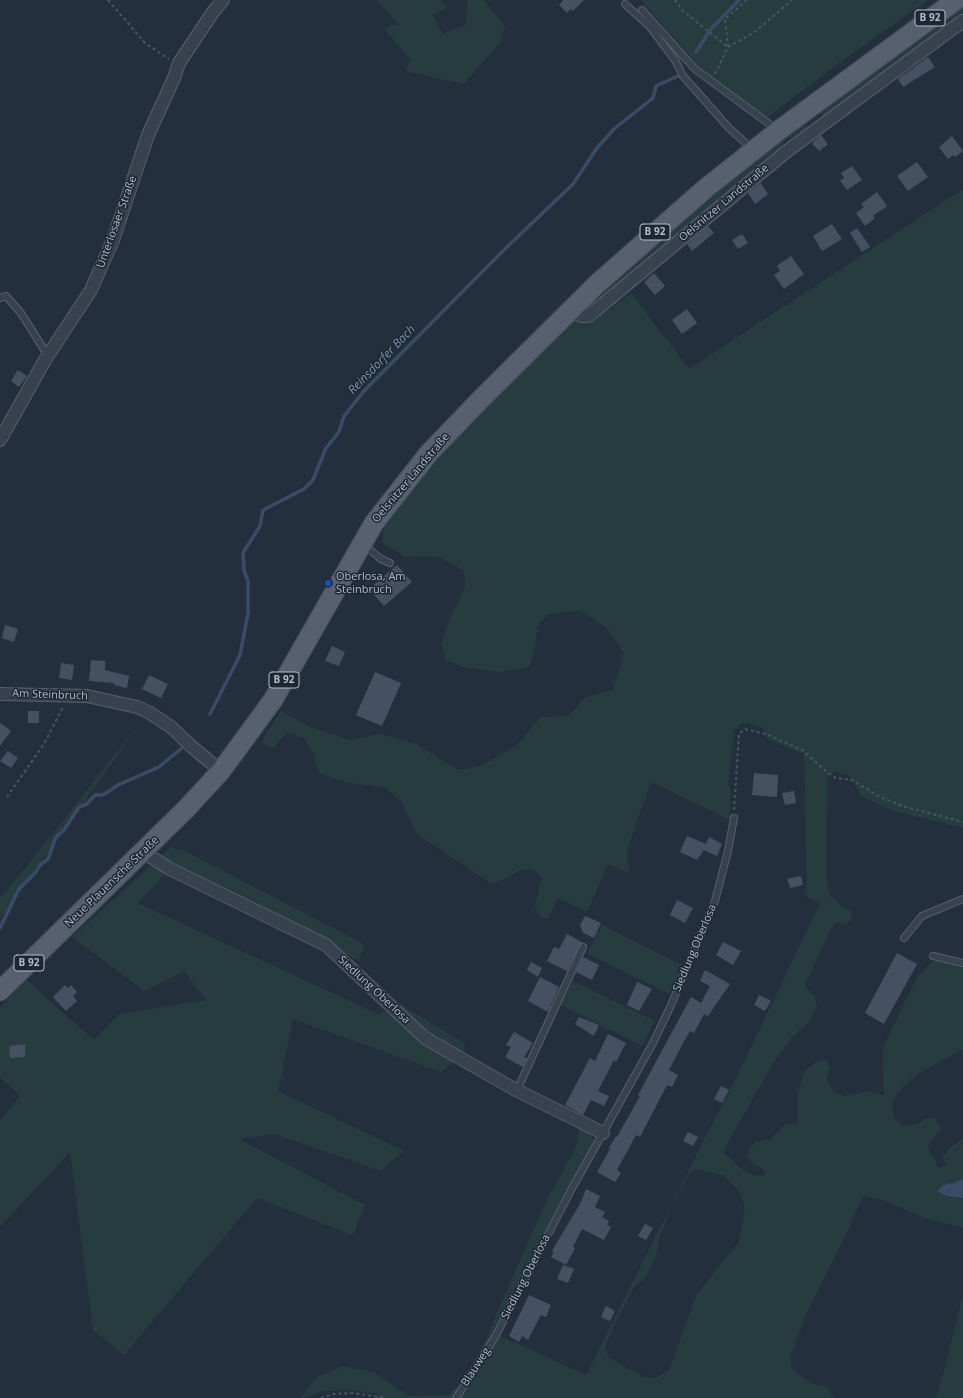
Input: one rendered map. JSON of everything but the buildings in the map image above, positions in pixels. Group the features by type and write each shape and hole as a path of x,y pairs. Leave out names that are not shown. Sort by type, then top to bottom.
{"main road":[{"name":"Oelsnitzer Landstraße","path":"221,771 273,700 374,523 396,492 429,454 481,399 569,311 659,228 753,150 956,0"},
{"name":"Neue Plauensche Straße","path":"0,992 143,852 221,771"}],"street":[{"name":"Unterlosaer Straße","path":"0,440 48,356 91,290 113,240 148,135 174,78 179,63 213,12 223,0"},
{"name":"Oelsnitzer Landstraße","path":"569,311 582,316 588,316 787,151 963,21"},
{"path":"807,110 822,126"},
{"name":"Am Steinbruch","path":"0,694 87,696 137,707 150,713 171,727 221,771"},
{"name":"Siedlung Oberlosa","path":"143,852 170,869 326,945 425,1038 517,1090 603,1133"}],"lane":[{"path":"624,4 650,28 675,60 683,76 729,128 753,150"},
{"path":"642,10 695,69 778,131"},
{"path":"0,298 6,296 21,313 48,356"},
{"path":"362,543 381,559 390,563"},
{"name":"Siedlung Oberlosa","path":"495,1337 570,1192 653,1043 715,901 728,851 734,818"},
{"path":"904,938 922,916 952,902 963,899"},
{"path":"517,1090 583,947"},
{"path":"933,956 963,964"},
{"name":"Blauweg","path":"456,1398 495,1337"}],"path":[{"path":"108,0 145,43 163,56 179,63"},
{"path":"675,0 683,11 728,47"},
{"path":"711,82 728,47 725,19 747,0"},
{"path":"728,47 756,31 792,0"},
{"path":"7,798 44,744 60,715 68,695"},
{"path":"734,818 739,734 745,729 766,734 802,750 836,778 852,780 880,797 906,807 963,822"},
{"path":"321,1398 334,1394 353,1393 386,1398"}],"green space":[{"path":"377,0 440,0 447,8 432,15 443,34 465,25 468,0 484,0 505,27 501,41 464,84 406,71 410,59 384,28 398,24"},
{"path":"641,0 928,0 836,65 766,118 717,82 699,66"},
{"path":"963,4 963,20 825,118 819,112"},
{"path":"806,120 808,123 805,129 786,140 779,147 777,153 748,177 741,179 726,197 589,308 584,308 709,194"},
{"path":"963,189 963,828 894,811 861,796 850,776 835,771 827,778 826,881 831,897 845,909 849,909 853,917 847,924 835,923 830,931 805,984 806,988 815,996 817,1008 808,1023 792,1037 774,1062 728,1142 724,1153 743,1170 756,1176 765,1175 765,1170 752,1163 747,1158 750,1149 755,1142 771,1139 785,1124 798,1123 798,1094 804,1072 814,1063 826,1059 830,1068 826,1078 834,1092 845,1096 870,1091 884,1096 883,1048 917,977 933,961 953,964 963,968 963,1049 914,1076 897,1093 892,1106 895,1120 903,1126 917,1124 929,1117 935,1119 941,1128 928,1145 931,1155 937,1162 937,1169 946,1165 943,1157 950,1148 963,1138 963,1179 943,1185 947,1196 963,1198 963,1228 923,1217 885,1201 865,1196 861,1198 851,1224 807,1312 790,1358 793,1370 813,1384 826,1386 835,1398 377,1398 377,1394 345,1389 319,1392 307,1398 300,1398 317,1377 343,1366 373,1372 409,1396 448,1395 463,1383 486,1340 546,1202 576,1147 579,1132 577,1124 591,1133 593,1138 593,1147 561,1202 493,1336 501,1336 586,1375 734,1083 820,903 807,897 804,754 767,739 763,728 748,723 740,724 734,731 728,783 731,791 730,820 651,782 629,844 626,857 629,868 628,873 608,864 587,912 558,898 548,919 540,916 535,907 541,878 534,869 520,870 507,878 492,884 417,834 401,801 384,787 348,783 319,773 314,755 304,738 287,733 273,748 262,743 264,737 281,711 311,727 350,740 380,734 416,744 458,770 481,766 517,745 541,717 568,716 586,697 613,690 624,653 606,627 580,610 548,614 537,627 535,648 529,667 499,672 463,667 446,660 441,644 450,618 465,588 464,571 440,557 405,556 382,543 384,527 436,458 539,352 574,320 599,317 631,293 689,369","holes":["696,1169 724,1176 741,1194 745,1209 739,1242 697,1294 669,1370 656,1378 644,1377 608,1357 605,1348 613,1327 634,1287 645,1278 656,1256 660,1234 673,1204 689,1174"]},
{"path":"145,717 0,919 0,896 3,896"},
{"path":"171,847 187,852 364,944 359,961 172,866 138,903 378,1014 401,1005 464,1043 465,1053 441,1072 293,1019 278,1091 404,1151 381,1171 274,1134 239,1139 365,1205 353,1235 257,1198 124,1355 93,1330 70,1152 0,1227 0,1120 20,1096 0,1077 0,1008 26,980 94,1040 119,1014 206,1000 184,971 145,991 72,937"},
{"path":"602,925 684,966 669,994 587,953"},
{"path":"573,981 655,1021 642,1046 561,1005"},
{"path":"963,1294 963,1398 936,1398 943,1374"}],"water":[{"path":"963,1179 963,1198 947,1196 937,1191 943,1185"}],"waterway":[{"name":"Reinsdorfer Bach","path":"696,52 711,29 739,0"},
{"name":"Reinsdorfer Bach","path":"210,714 240,655 248,613 248,581 244,570 243,553 260,526 263,510 304,489 313,480 326,448 339,432 344,416 364,391 505,249 573,184 597,148 614,129 653,98 656,86 678,76"},
{"name":"Reinsdorfer Bach","path":"0,928 19,889 36,872 40,865 48,859 56,837 64,830 79,807 87,804 95,795 103,795 118,785 159,767 183,747"}],"place":[{"name":"Oberlosa, Am Steinbruch","path":"328,583"}]}
